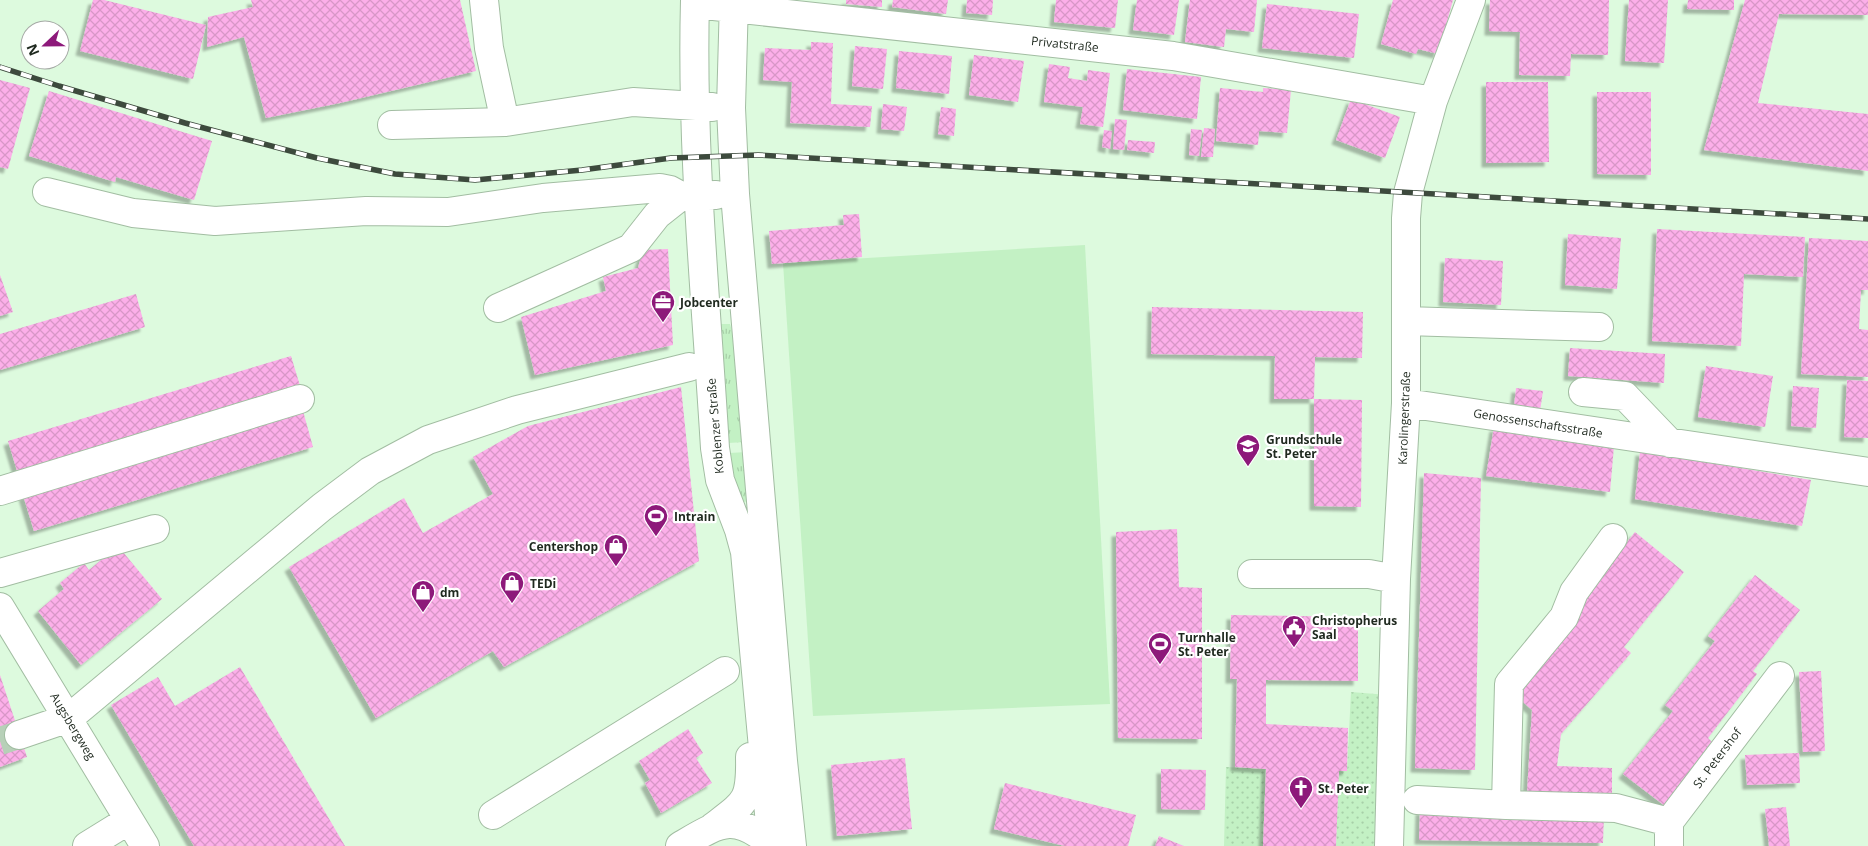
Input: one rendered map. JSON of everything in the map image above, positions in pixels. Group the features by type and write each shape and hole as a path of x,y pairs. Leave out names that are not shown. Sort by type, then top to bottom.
{"street":[{"path":"484,0 489,48 505,122"},
{"name":"Karolingerstraße","path":"1390,846 1396,579 1406,403 1406,218 1408,193 1433,101 1472,0"},
{"name":"Privatstraße","path":"695,2 734,4 1173,56 1433,101"},
{"name":"Koblenzer Straße","path":"695,2 694,106 690,196 717,465 720,480 739,530 745,552 758,697 778,846"},
{"path":"734,4 731,108 735,194 782,761 778,846"},
{"path":"392,125 505,122 633,102 731,108"},
{"path":"47,192 133,213 215,221 366,211 448,212 543,198 660,188 690,196"},
{"path":"498,308 631,248 657,215 670,203 690,196 735,194"},
{"path":"1406,321 1599,327"},
{"path":"19,735 69,718 322,507 370,471 428,440 500,416 689,367"},
{"path":"1583,392 1625,396 1670,443"},
{"path":"0,491 300,400"},
{"name":"Genossenschaftsstraße","path":"1406,403 1868,472"},
{"path":"0,573 155,529"},
{"path":"1506,805 1509,684 1564,617 1574,592 1613,538"},
{"path":"1252,574 1369,574 1396,579"},
{"name":"Augsbergweg","path":"0,607 69,718 144,846"},
{"path":"493,815 725,671"},
{"name":"St. Petershof","path":"1669,834 1780,676"},
{"path":"680,846 713,827 739,806 748,794 750,737 758,697"},
{"path":"1417,800 1616,808 1669,834"},
{"path":"86,846 129,820"},
{"path":"713,827 731,823 741,825 778,846"}],"green space":[{"path":"1085,245 1110,704 813,716 783,263"},
{"path":"720,324 730,324 740,360 745,442 728,443"},
{"path":"747,452 750,501 743,502 732,474 729,453"},
{"path":"1351,692 1388,695 1382,846 1336,846 1339,771 1347,771"},
{"path":"1226,767 1266,769 1263,846 1224,846"}],"building":[{"path":"93,0 104,0 206,25 193,79 80,51"},
{"path":"251,0 460,0 476,71 340,103 266,118 244,37 207,47 208,17 253,7"},
{"path":"846,0 882,0 882,7 846,4"},
{"path":"893,0 948,0 946,14 892,7"},
{"path":"967,0 993,0 992,15 966,13"},
{"path":"1056,0 1118,0 1115,28 1054,22"},
{"path":"1137,0 1179,0 1174,35 1133,30"},
{"path":"1190,0 1257,0 1254,32 1226,29 1224,47 1185,42"},
{"path":"1393,0 1453,0 1438,54 1418,49 1416,54 1381,44"},
{"path":"1490,0 1609,0 1608,55 1571,54 1570,76 1519,75 1520,32 1489,31"},
{"path":"1629,0 1668,0 1664,63 1625,61"},
{"path":"1688,0 1734,0 1734,10 1687,9"},
{"path":"1745,0 1868,0 1868,15 1779,14 1758,103 1868,114 1868,171 1704,150"},
{"path":"1267,4 1359,14 1354,58 1262,48"},
{"path":"811,42 833,43 831,104 872,106 870,127 790,123 792,82 763,80 765,48 811,50"},
{"path":"855,46 887,49 883,89 852,86"},
{"path":"899,51 952,56 949,94 896,88"},
{"path":"974,55 1024,61 1018,102 969,95"},
{"path":"1049,64 1070,67 1068,78 1087,81 1088,70 1110,73 1103,127 1080,124 1083,107 1044,102"},
{"path":"1127,69 1201,77 1197,119 1123,110"},
{"path":"0,80 30,88 8,169 0,167"},
{"path":"1486,82 1548,82 1549,162 1486,163"},
{"path":"1220,88 1263,92 1263,88 1291,90 1287,133 1259,131 1258,145 1216,141"},
{"path":"49,91 212,141 194,200 116,177 115,182 29,156"},
{"path":"1597,92 1651,92 1651,175 1597,174"},
{"path":"1351,99 1400,117 1385,158 1336,140"},
{"path":"883,104 907,107 904,131 881,129"},
{"path":"941,107 956,109 954,136 938,134"},
{"path":"1115,119 1127,120 1124,150 1113,149"},
{"path":"1204,128 1215,129 1213,157 1201,157"},
{"path":"1191,129 1202,130 1199,156 1189,155"},
{"path":"1104,130 1112,131 1110,149 1102,147"},
{"path":"1128,140 1155,142 1154,153 1127,150"},
{"path":"859,214 862,257 772,264 769,231 844,225 843,215"},
{"path":"1657,229 1805,237 1803,277 1744,274 1741,346 1652,341"},
{"path":"1568,234 1621,238 1617,289 1565,285"},
{"path":"1809,238 1868,241 1868,290 1861,290 1859,329 1868,330 1868,377 1801,374"},
{"path":"668,249 673,345 535,375 521,317 606,291 603,277 638,268 643,250"},
{"path":"1445,258 1503,261 1501,305 1443,302"},
{"path":"0,275 13,312 0,316"},
{"path":"136,294 145,327 0,370 0,334"},
{"path":"1152,307 1363,312 1362,358 1315,357 1314,399 1274,399 1275,356 1151,354"},
{"path":"1570,348 1665,354 1664,383 1568,376"},
{"path":"291,356 301,389 18,474 8,441"},
{"path":"1706,366 1773,376 1765,427 1698,417"},
{"path":"1847,380 1868,381 1868,438 1844,437"},
{"path":"1793,386 1819,388 1816,428 1791,426"},
{"path":"681,387 699,561 504,667 493,651 376,718 289,567 404,498 423,533 493,494 473,457 528,426"},
{"path":"1516,388 1543,391 1540,411 1514,407"},
{"path":"1314,399 1362,400 1361,507 1314,506"},
{"path":"303,411 313,447 34,531 23,495"},
{"path":"1494,427 1614,446 1610,492 1486,476"},
{"path":"1640,451 1811,480 1802,526 1635,499"},
{"path":"1424,473 1481,478 1475,770 1415,768"},
{"name":"Turnhalle St. Peter","path":"1177,529 1179,587 1202,588 1202,739 1118,738 1116,532"},
{"path":"1635,532 1684,572 1624,647 1631,653 1561,734 1557,766 1612,768 1612,794 1527,792 1532,710 1517,697 1575,624 1569,615"},
{"path":"118,546 162,599 81,665 38,611 64,589 60,583 84,563 89,570"},
{"path":"1755,575 1800,610 1753,671 1757,674 1708,738 1713,743 1665,806 1623,774 1673,711 1665,705 1715,641 1708,636"},
{"path":"1231,615 1358,617 1358,681 1266,680 1266,724 1348,728 1347,771 1339,771 1336,846 1263,846 1266,769 1235,767 1237,679 1230,679"},
{"path":"240,667 345,846 194,846 111,705 158,677 175,706"},
{"path":"1821,671 1825,751 1803,752 1799,672"},
{"path":"0,675 27,757 0,767"},
{"path":"688,729 703,753 696,758 712,783 661,813 645,783 650,780 639,761"},
{"path":"1799,753 1800,783 1747,785 1745,755"},
{"path":"905,758 912,829 837,836 831,765"},
{"path":"1161,769 1206,770 1205,810 1161,809"},
{"path":"1005,783 1136,815 1128,846 1065,846 994,829"},
{"path":"1786,807 1790,846 1769,846 1765,809"},
{"path":"1420,810 1604,814 1603,843 1419,840"},
{"path":"1159,836 1184,846 1155,846"}],"tunnel":[{"path":"0,741 19,735"}],"railway":[{"path":"0,67 185,123 317,158 395,174 475,180 582,170 671,158 758,155 1868,219"}],"place":[{"name":"Jobcenter","path":"663,323"},
{"name":"Grundschule St. Peter","path":"1248,467"},
{"name":"Intrain","path":"656,537"},
{"name":"Centershop","path":"616,567"},
{"name":"TEDi","path":"512,604"},
{"name":"dm","path":"423,613"},
{"name":"Christopherus Saal","path":"1294,648"},
{"name":"Turnhalle St. Peter","path":"1160,665"},
{"name":"St. Peter","path":"1301,809"}]}
